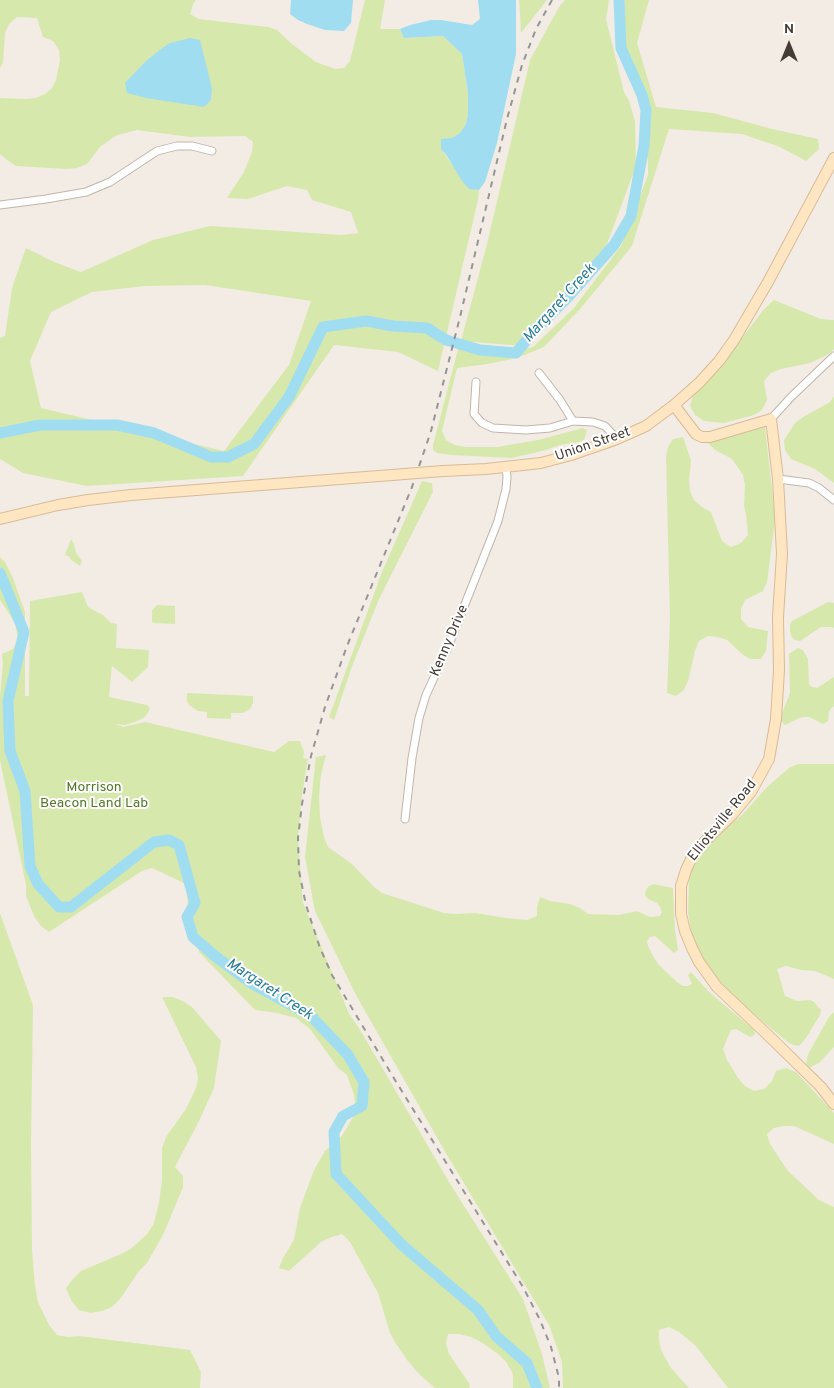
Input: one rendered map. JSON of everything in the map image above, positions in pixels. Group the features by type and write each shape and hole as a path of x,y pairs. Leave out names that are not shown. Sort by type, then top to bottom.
{"main road":[{"name":"Union Street","path":"0,519 71,502 131,495 541,463 617,439 646,426 674,405 699,383 718,361 734,340 768,282 834,158"},
{"path":"674,405 696,434 702,437 710,437 771,419"},
{"name":"Elliotsville Road","path":"771,419 778,479 782,554 778,617 779,670 776,719 772,746 769,759 751,792 731,816 692,856 681,886 681,914 692,948 716,987 821,1087 834,1104"}],"street":[{"path":"0,205 46,200 86,192 110,182 157,151 177,146 192,146 212,151"},
{"path":"771,419 834,356"},
{"path":"539,373 560,400 573,421"},
{"path":"476,382 474,414 482,423 493,428 526,430 550,428 573,421 593,422 605,426 617,439"},
{"name":"Kenny Drive","path":"406,819 414,743 419,718 426,695 455,629 498,521 507,483 506,467"},
{"path":"778,479 809,483 834,500"}],"green space":[{"path":"0,0 196,0 190,14 199,19 268,27 277,30 316,62 335,69 344,68 350,61 365,0 385,0 380,29 400,29 404,38 443,36 462,54 468,93 468,114 466,124 460,133 441,149 469,188 479,190 438,371 398,352 334,345 243,476 87,486 23,473 0,459 0,338 5,336 12,288 26,248 54,262 81,272 153,240 210,226 341,235 358,233 351,212 312,200 307,190 287,186 248,199 227,198 244,172 252,152 253,142 245,136 190,137 137,130 117,135 100,147 87,164 77,168 16,166 0,154 0,98 26,99 36,98 45,94 52,88 56,80 60,60 59,50 53,41 43,37 37,18 17,17 9,24 5,33 3,63 0,68","holes":["205,285 311,301 289,365 224,451 41,408 30,361 51,312 92,292 145,286"]},
{"path":"519,0 547,0 521,33 520,13"},
{"path":"565,0 609,0 606,19 624,92 635,121 636,166 604,252 522,346 461,341 487,244 530,60 559,7"},
{"path":"623,0 649,0 637,43 656,107 713,113 818,139 819,149 806,161 780,147 742,134 669,129 632,246 581,308 544,347 517,358 457,368 442,431 446,440 455,445 465,447 497,447 538,440 583,428 587,430 584,440 512,458 437,453 433,450 433,445 458,349 487,349 509,352 533,347 573,309 621,246 648,175 647,109 626,56"},
{"path":"774,300 821,319 834,320 834,349 829,354 810,363 771,373 764,381 767,400 762,410 754,415 724,423 704,421 695,415 690,406 693,396 729,355 764,309"},
{"path":"834,396 834,483 815,469 791,459 785,450 784,440 795,423 830,402"},
{"path":"765,427 774,508 774,528 767,582 763,591 745,600 741,609 741,619 748,627 768,631 766,651 761,659 750,659 727,640 708,636 699,641 684,690 676,696 667,693 670,620 666,457 668,447 673,439 683,437 691,460 690,491 694,500 711,512 722,541 731,547 741,543 748,535 743,475 732,459 715,450 708,443 755,428"},
{"path":"422,481 432,483 433,492 379,599 351,669 334,720 329,717 382,572"},
{"path":"71,539 76,553 82,561 80,566 65,555"},
{"name":"Morrison Beacon Land Lab","path":"0,557 5,562 13,578 25,612 25,696 29,696 30,601 82,592 88,607 103,615 111,623 117,624 116,648 149,650 148,667 132,682 112,664 109,697 147,705 150,708 145,717 135,722 125,725 115,724 123,727 145,722 274,752 289,741 300,741 304,752 303,758 308,759 302,794 298,838 303,903 348,1012 449,1182 523,1299 542,1354 550,1388 513,1388 512,1372 498,1354 471,1337 448,1334 446,1344 449,1354 469,1383 470,1388 435,1388 407,1360 395,1342 390,1333 378,1293 350,1242 342,1234 321,1242 289,1271 279,1268 294,1240 300,1208 314,1170 325,1151 342,1136 353,1117 354,1095 347,1075 338,1068 310,1029 296,1018 255,1010 199,952 198,943 191,938 186,884 152,868 142,871 49,932 41,926 34,916 26,896 26,885 0,760 2,654 13,649 18,639 15,623 0,600"},
{"path":"828,602 834,603 834,628 821,627 800,641 795,640 791,636 790,631 792,621"},
{"path":"157,605 175,606 175,624 152,622 152,610"},
{"path":"798,648 803,650 808,659 809,684 812,687 817,688 834,677 834,706 829,711 828,721 823,724 809,717 799,718 785,725 781,721 781,716 790,693 789,654"},
{"path":"187,693 253,696 253,703 250,709 243,713 231,713 231,719 207,718 207,712 198,711 189,705"},
{"path":"326,755 321,775 319,796 320,817 328,847 352,864 382,893 444,913 475,913 527,920 537,916 540,897 550,901 570,904 588,914 619,915 637,911 650,917 660,916 662,912 660,907 657,903 648,899 645,895 646,890 654,884 673,888 678,950 674,953 655,936 650,937 647,941 648,946 659,965 678,983 683,986 692,984 688,975 691,972 709,992 754,1030 755,1035 750,1037 736,1029 731,1030 723,1049 727,1060 738,1078 745,1086 754,1091 764,1089 772,1081 776,1071 786,1068 796,1072 834,1113 834,1144 794,1126 774,1128 767,1134 770,1144 788,1171 819,1200 834,1207 834,1388 728,1388 696,1346 679,1332 669,1327 659,1330 661,1350 671,1368 689,1388 563,1388 562,1362 549,1325 447,1155 357,997 315,911 305,857 316,757"},
{"path":"798,764 834,764 834,979 815,971 786,966 777,969 785,996 797,1001 810,1000 821,1010 806,1038 799,1046 789,1043 746,1008 710,971 692,937 688,912 689,881 693,863 705,845 743,814 766,788 789,768"},
{"path":"0,913 33,1005 32,1249 38,1302 49,1325 57,1335 190,1350 201,1372 200,1388 0,1388"},
{"path":"162,997 173,997 192,1007 221,1041 214,1088 175,1167 183,1176 183,1187 164,1233 147,1263 139,1271 120,1299 112,1307 91,1313 79,1310 72,1302 66,1288 81,1271 132,1248 148,1233 154,1223 159,1203 162,1180 162,1148 166,1137 186,1109 196,1088 198,1078 196,1067"},
{"path":"834,1012 834,1047 819,1063 809,1068 806,1064 808,1054 829,1017"}],"water":[{"path":"291,0 353,0 351,23 344,31 325,30 307,24 290,14"},
{"path":"478,0 516,0 516,54 497,143 485,182 479,190 469,189 441,149 441,139 452,138 460,133 466,124 468,93 462,54 443,36 404,38 400,29 431,20 472,25 480,19"},
{"path":"190,38 200,40 210,80 211,100 204,107 146,98 127,93 125,83 145,62 170,43"}],"waterway":[{"name":"Margaret Creek","path":"0,433 40,425 117,425 154,433 211,457 228,457 254,444 289,397 323,327 366,321 393,326 427,328 446,340 480,350 516,353 614,245 631,216 644,146 646,110 642,95 621,48 619,0"},
{"name":"Margaret Creek","path":"0,573 24,632 8,701 10,751 25,791 30,866 38,884 59,907 71,907 154,842 169,840 179,845 195,903 187,917 193,937 251,983 311,1016 348,1055 364,1082 362,1106 343,1116 334,1132 336,1174 402,1245 478,1310 496,1336 527,1363 537,1388"}],"railway":[{"path":"552,0 536,29 522,65 507,119 431,431 412,487 347,646 325,707 311,756 298,838 299,871 306,905 320,948 332,975 523,1287 551,1347 559,1378 559,1388"}]}
